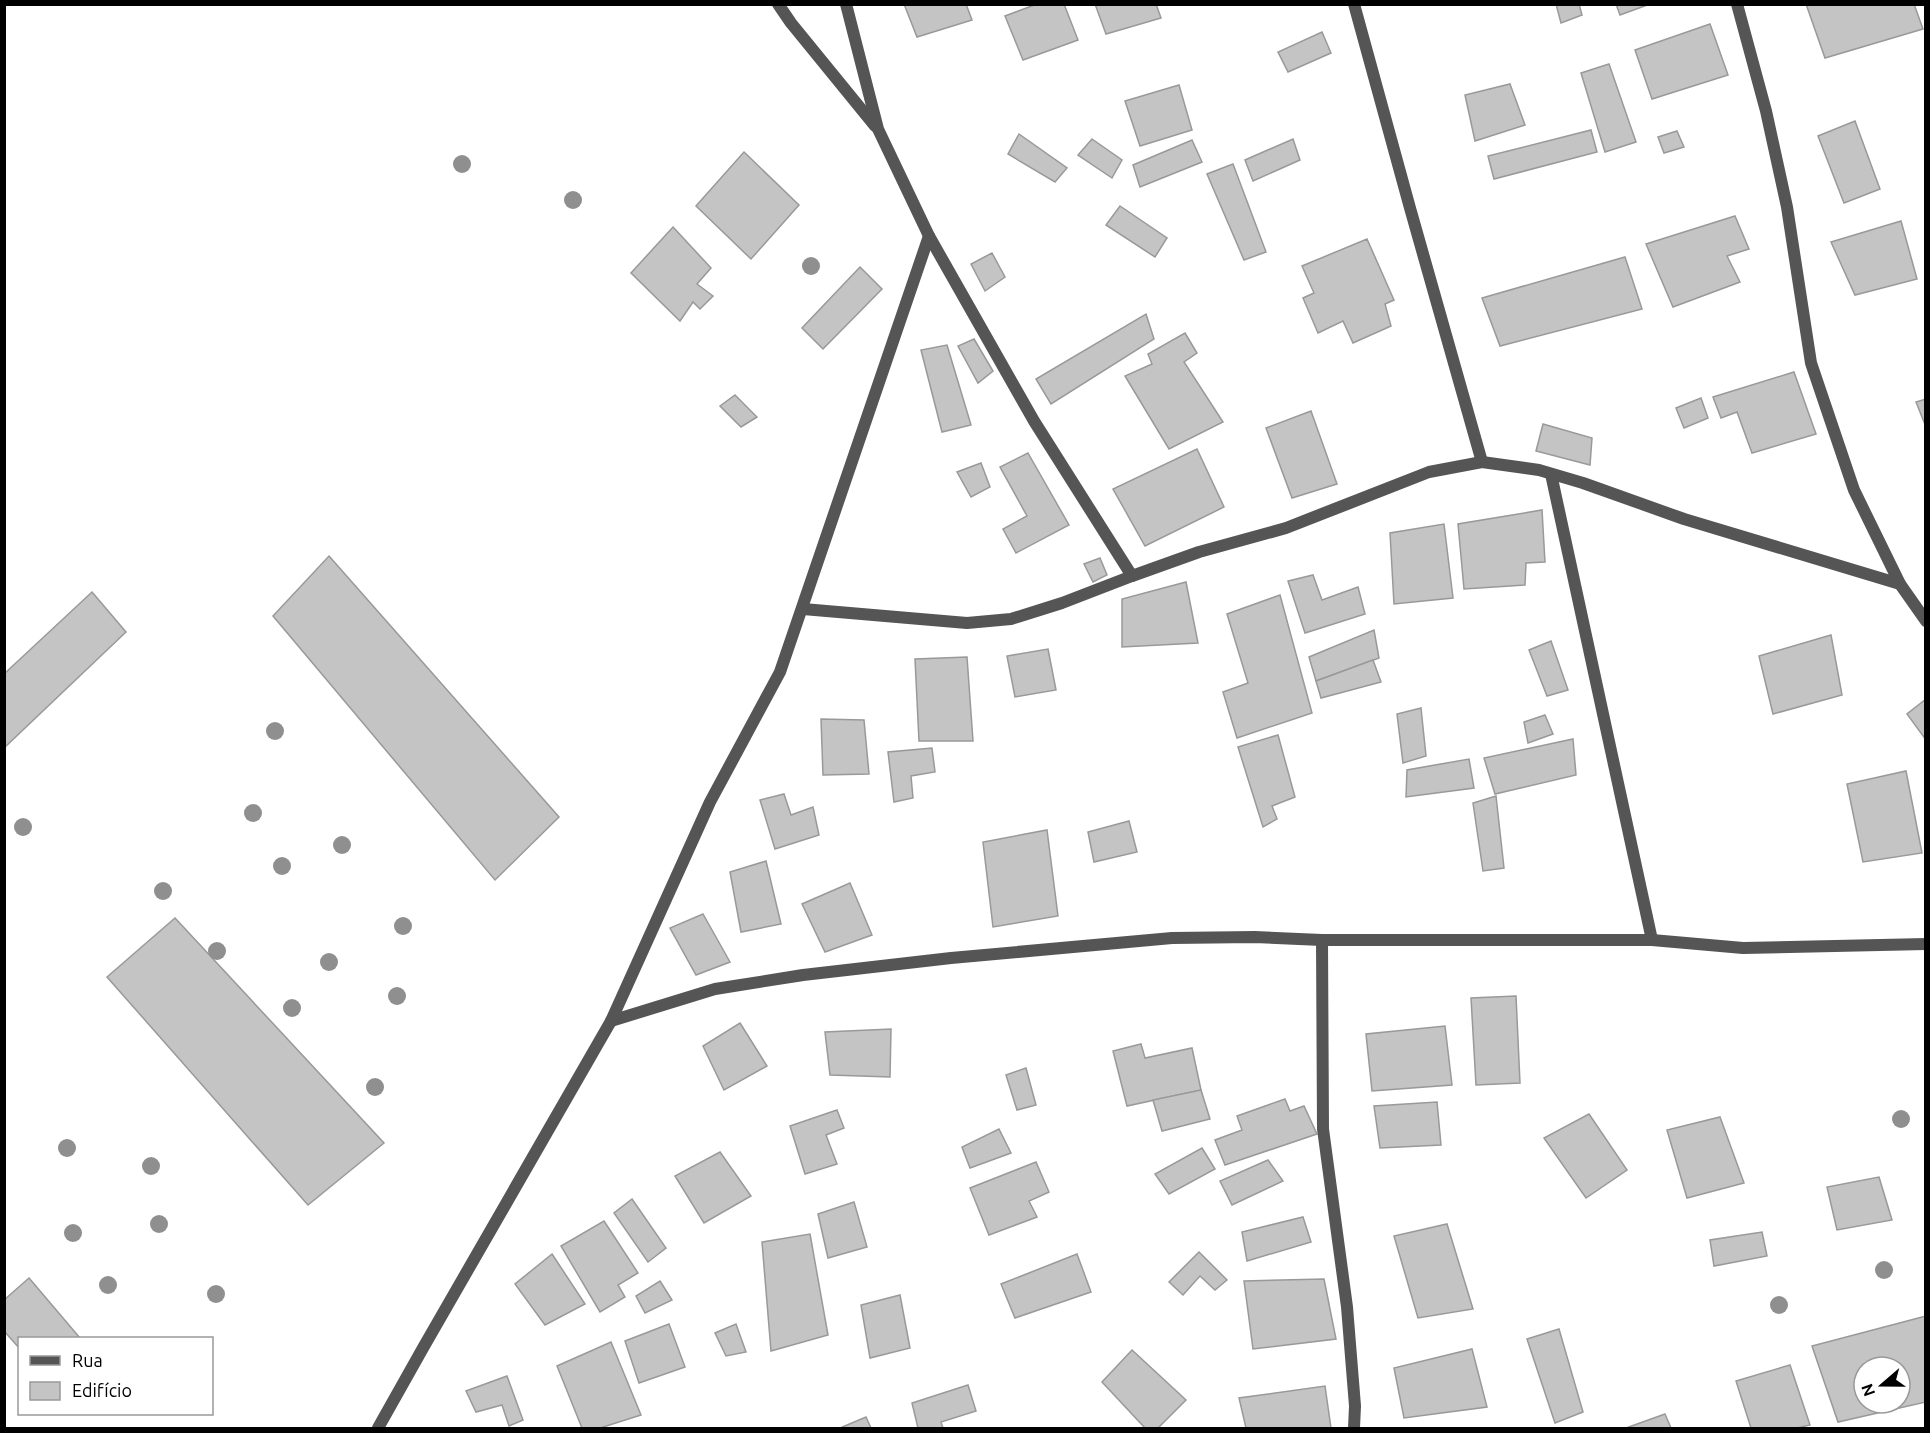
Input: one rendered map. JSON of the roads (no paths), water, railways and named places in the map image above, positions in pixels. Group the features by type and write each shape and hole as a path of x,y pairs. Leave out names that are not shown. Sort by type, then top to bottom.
{"street":[{"path":"778,4 878,129"},
{"path":"846,4 878,129 929,236 1034,421 1132,576"},
{"path":"1354,4 1482,462"},
{"path":"1737,4 1766,111 1787,207 1811,363 1854,490 1900,584 1926,621"},
{"path":"378,1428 611,1021 711,802 780,672 929,236"},
{"path":"803,609 967,623 1011,619 1062,603 1199,552 1286,528 1429,472 1482,462 1539,470 1684,519 1900,584"},
{"path":"1551,474 1652,940"},
{"path":"611,1021 715,989 803,975 951,958 1172,938 1652,940 1743,948 1926,944"},
{"path":"1322,940 1323,1129 1347,1307 1355,1406 1354,1428"}]}
